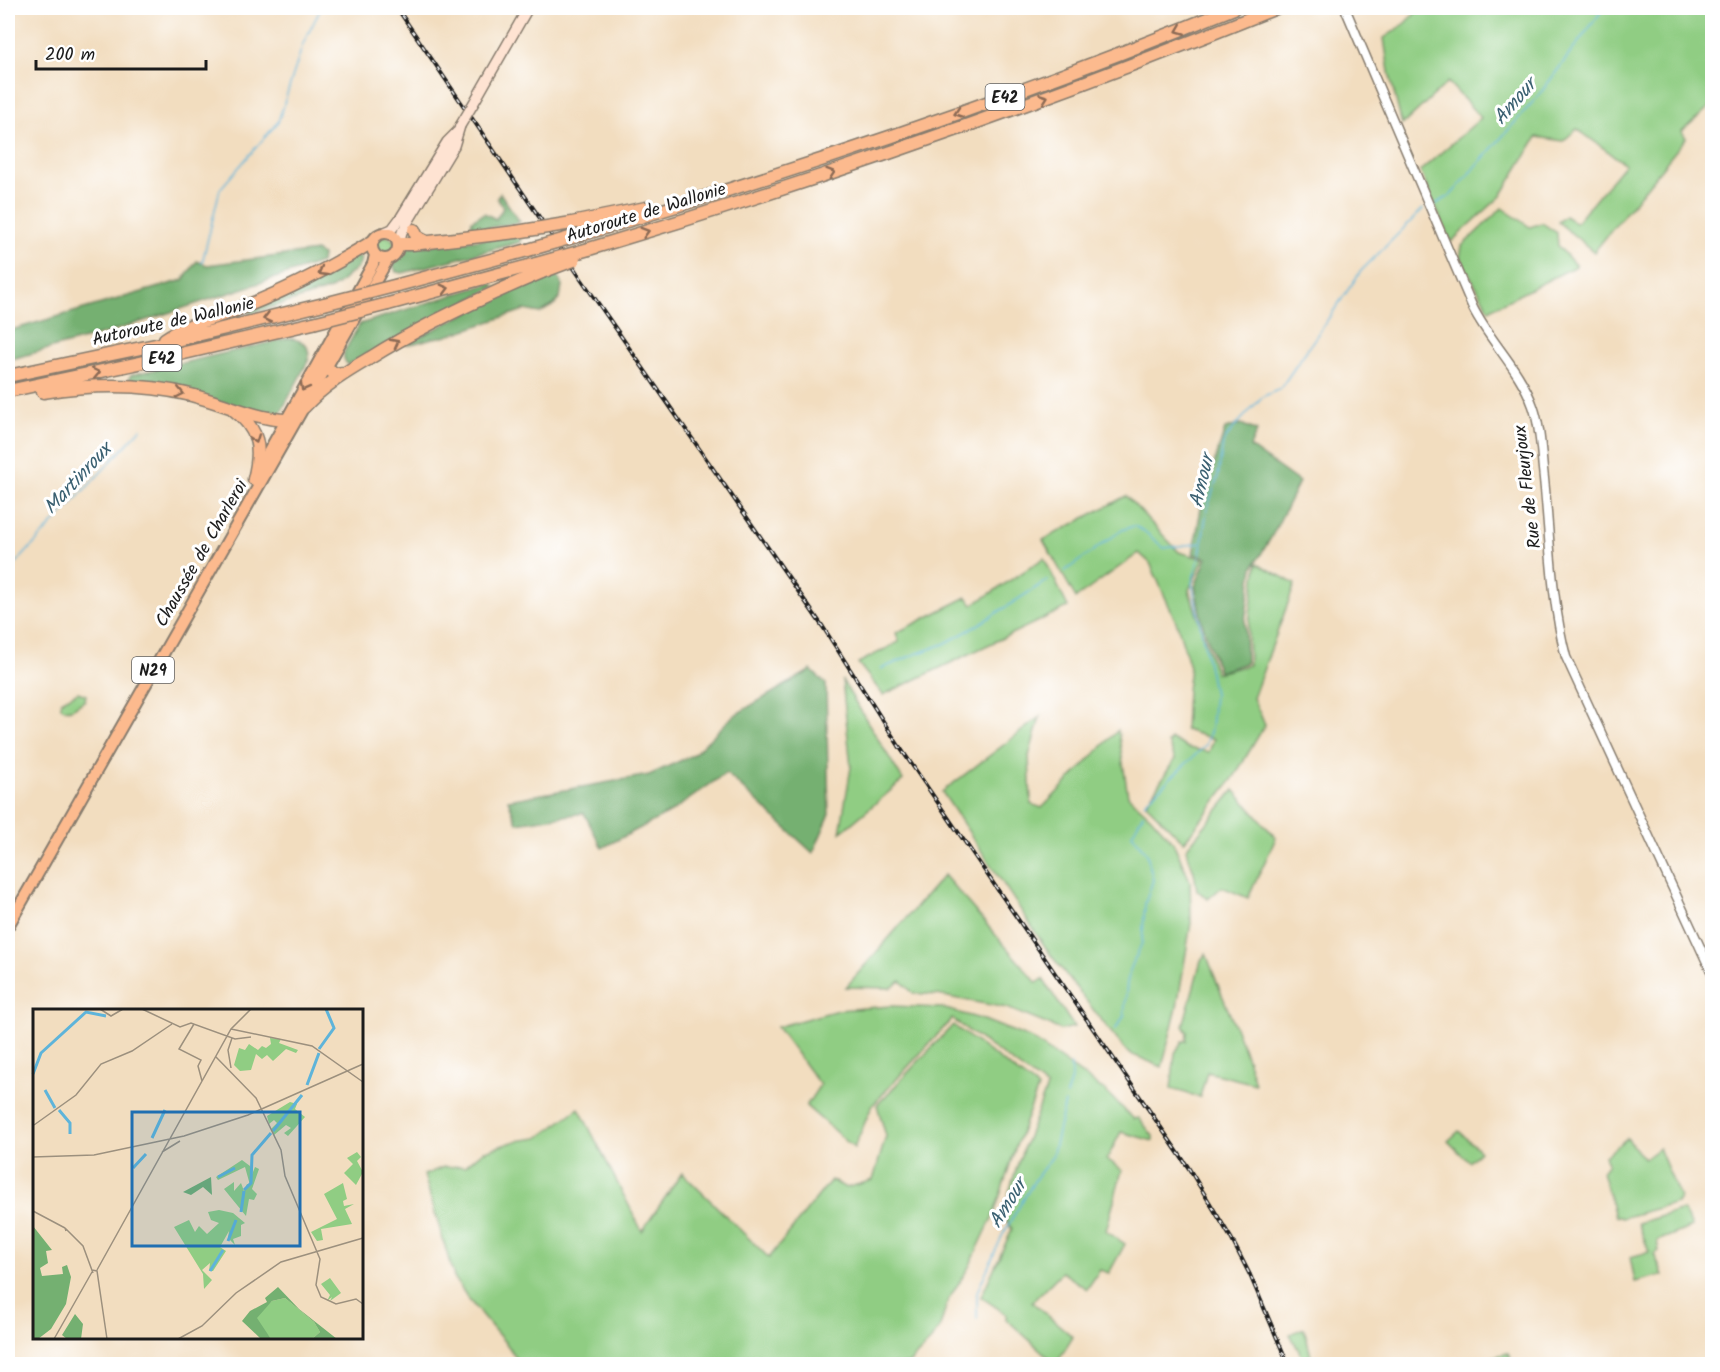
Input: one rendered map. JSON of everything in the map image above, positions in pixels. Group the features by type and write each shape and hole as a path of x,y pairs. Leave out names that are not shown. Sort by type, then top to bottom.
{"highway":[{"name":"Autoroute de Wallonie","path":"8,376 160,344 324,304 528,250 671,208 885,139 998,99 1234,8"},
{"name":"Autoroute de Wallonie","path":"13,391 573,261 589,249 890,154 1095,79 1276,8"},
{"path":"399,244 428,243 572,223 647,208 671,208"},
{"path":"414,230 417,237 428,243"},
{"path":"160,344 176,331 292,287 374,248"},
{"path":"302,411 321,390 385,348 539,268"},
{"path":"327,368 335,374 344,373"},
{"path":"13,391 41,392 98,385 141,387 188,394 260,416 285,420"},
{"path":"229,407 246,422 258,442 259,455 254,479"}],"main road":[{"name":"N29","path":"388,259 395,255 402,232 429,187 447,142 459,129 528,8"},
{"name":"N29","path":"374,248 377,235 392,229 437,165"},
{"path":"414,230 413,222 429,187"},
{"path":"385,232 394,235 399,244"},
{"path":"374,248 381,259 388,259"},
{"name":"Chaussée de Charleroi","path":"8,914 373,264 374,248"},
{"name":"Chaussée de Charleroi","path":"8,926 388,259"},
{"path":"323,354 327,368"},
{"path":"285,420 302,411"}],"street":[{"name":"Rue de Fleurjoux","path":"1345,8 1473,308 1482,327 1525,387 1534,408 1545,486 1560,634 1566,657 1713,973"}],"green space":[{"path":"1420,8 1704,8 1712,14 1712,105 1682,131 1686,138 1594,252 1558,222 1565,216 1576,223 1625,164 1577,129 1563,141 1537,137 1501,196 1451,242 1420,171 1481,118 1448,82 1402,125 1389,72 1384,38 1406,23"},
{"path":"500,193 520,222 473,231 472,220 484,213 496,219 503,208 497,198"},
{"path":"1502,208 1530,227 1542,223 1557,233 1558,246 1576,266 1489,310 1460,257 1462,246"},
{"path":"518,235 521,242 403,273 396,272 393,264 402,253 403,248"},
{"path":"385,236 392,239 395,246 392,253 385,256 378,253 375,246 378,239"},
{"path":"316,251 322,255 321,263 107,333 8,360 8,331 183,280 197,261 207,265"},
{"path":"356,256 361,257 358,266 331,289 248,313 248,311"},
{"path":"558,276 562,285 560,298 554,305 540,313 524,310 444,337 406,344 505,293"},
{"path":"491,283 495,287 348,365 345,360 344,352 360,324"},
{"path":"289,338 298,340 307,346 309,359 279,416 130,381 129,378 131,375"},
{"path":"1241,424 1257,431 1250,447 1299,482 1271,538 1253,567 1245,621 1246,663 1219,672 1202,623 1195,586 1207,558 1193,554 1202,502 1225,429"},
{"path":"1126,496 1179,552 1204,559 1189,590 1216,673 1249,665 1248,629 1257,563 1295,584 1253,698 1265,725 1234,777 1184,842 1146,804 1175,759 1168,743 1171,739 1188,748 1209,752 1214,739 1185,730 1190,667 1177,624 1150,563 1139,553 1076,598 1043,540"},
{"path":"1044,558 1068,607 883,695 858,663 899,642 896,633 967,597 973,605"},
{"path":"811,670 826,684 829,816 813,853 726,773 671,812 602,848 584,813 517,823 508,800 649,775 693,755 733,716"},
{"path":"842,680 903,780 840,833 851,767"},
{"path":"78,692 86,695 85,700 67,710 61,707 61,701"},
{"path":"1040,717 1029,756 1031,804 1042,808 1118,730 1128,796 1173,842 1190,881 1191,923 1177,1007 1162,1067 1128,1053 1102,1021 1050,954 942,792"},
{"path":"1234,790 1276,838 1248,898 1222,887 1208,899 1197,890 1186,849"},
{"path":"944,875 1037,983 1043,979 1074,1027 1061,1030 1007,1008 937,995 913,993 901,981 891,988 846,987"},
{"path":"1206,953 1255,1084 1207,1072 1200,1097 1171,1089 1175,1053 1182,1041 1186,1041 1187,1032 1183,1026 1201,960"},
{"path":"891,1006 942,1008 984,1020 1032,1039 1105,1091 1134,1119 1139,1118 1153,1136 1153,1141 1121,1132 1107,1159 1122,1170 1106,1231 1125,1244 1109,1273 1100,1270 1087,1289 1062,1272 1032,1302 1073,1337 1056,1364 1006,1319 1006,1314 981,1297 1012,1229 1002,1215 1019,1160 1047,1087 952,1019 872,1106 854,1148 806,1106 820,1085 777,1027 838,1010"},
{"path":"953,1025 1038,1088 994,1214 969,1267 948,1300 940,1327 929,1343 908,1364 520,1364 508,1346 469,1300 454,1277 424,1175 444,1167 465,1166 482,1152 516,1141 538,1138 579,1108 642,1231 682,1173 769,1258 831,1180 846,1188 873,1180 886,1136 877,1105"},
{"path":"1459,1131 1480,1151 1469,1162 1448,1141"},
{"path":"1627,1138 1644,1159 1659,1148 1680,1198 1677,1203 1622,1218 1615,1216 1602,1172 1608,1164 1605,1156"},
{"path":"1683,1210 1692,1227 1657,1241 1659,1251 1654,1254 1663,1275 1635,1282 1630,1257 1649,1252 1638,1223"},
{"path":"1304,1328 1313,1364 1306,1364 1290,1334"},
{"path":"1508,1353 1512,1362 1508,1364 1467,1364"}],"waterway":[{"name":"Martinroux","path":"202,263 220,189 278,122 303,44 321,8"},
{"name":"Amour","path":"1436,204 1450,196 1539,95 1604,8"},
{"name":"Amour","path":"1144,803 1206,745 1211,729 1214,694 1192,583 1200,555 1207,509 1218,476 1223,443 1262,397 1280,389 1361,271 1423,209"},
{"name":"Martinroux","path":"8,572 141,429"},
{"path":"1065,571 1122,530 1134,526 1144,531 1164,548 1202,543"},
{"path":"881,669 944,644 1048,580"},
{"name":"Amour","path":"1115,1030 1124,1016 1127,983 1142,943 1145,904 1153,880 1147,854 1132,834 1143,814"},
{"name":"Amour","path":"1066,1095 1071,1079 1071,1065"},
{"name":"Amour","path":"977,1319 977,1292 1003,1234 1036,1178 1052,1157 1065,1103"}],"railway":[{"path":"397,8 582,280 823,627 899,746 1188,1167 1231,1238 1250,1275 1288,1364"}]}
